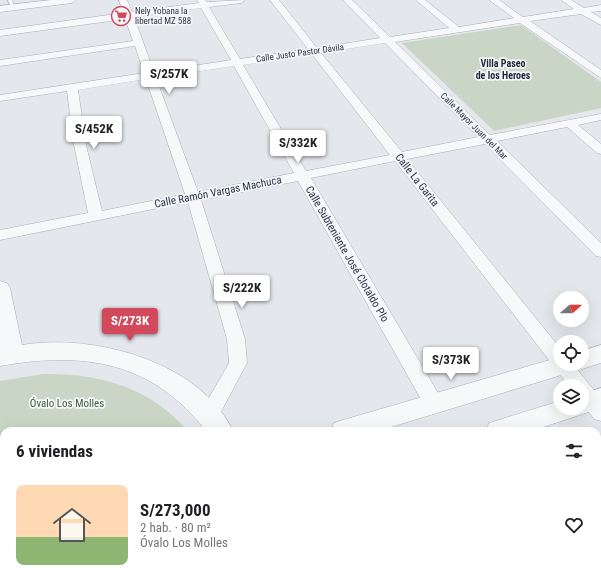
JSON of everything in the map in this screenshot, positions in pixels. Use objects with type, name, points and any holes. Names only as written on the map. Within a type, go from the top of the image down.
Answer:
[{"type":"street","points":[[0,9],[12,4],[72,0]]},
{"type":"street","points":[[0,288],[7,355],[42,350],[71,350],[98,353],[124,359],[148,368],[171,380],[191,396],[215,423],[238,363],[236,339],[193,197],[123,0]]},
{"type":"street","points":[[0,33],[203,2],[241,0]]},
{"type":"street","name":"Calle La Garita","points":[[274,0],[399,157],[553,346]]},
{"type":"street","name":"Calle Mayor Juan del Mar","points":[[347,0],[601,252]]},
{"type":"street","points":[[420,0],[456,30]]},
{"type":"street","points":[[494,0],[601,74]]},
{"type":"street","points":[[565,0],[601,22]]},
{"type":"street","name":"Calle Subteniente José Clotaldo Plo","points":[[203,2],[434,404]]},
{"type":"street","name":"Calle Justo Pastor Dávila","points":[[0,98],[601,8]]},
{"type":"street","points":[[0,63],[138,43]]},
{"type":"street","points":[[72,87],[80,145],[96,216]]},
{"type":"street","name":"Calle Ramón Vargas Machuca","points":[[0,235],[601,117]]},
{"type":"street","points":[[569,123],[601,150]]},
{"type":"street","points":[[589,357],[601,354]]},
{"type":"street","points":[[356,427],[553,367]]},
{"type":"street","points":[[509,427],[553,412]]},
{"type":"green space","points":[[521,25],[601,82],[601,108],[494,131],[402,43]]},
{"type":"green space","name":"Óvalo Los Molles","points":[[43,374],[84,376],[103,380],[140,393],[157,403],[184,427],[0,427],[0,381]]},
{"type":"place","name":"Nely Yobana la libertad MZ 588","points":[[121,16]]},
{"type":"district","name":"Villa Paseo de los Heroes","points":[[503,68]]}]
